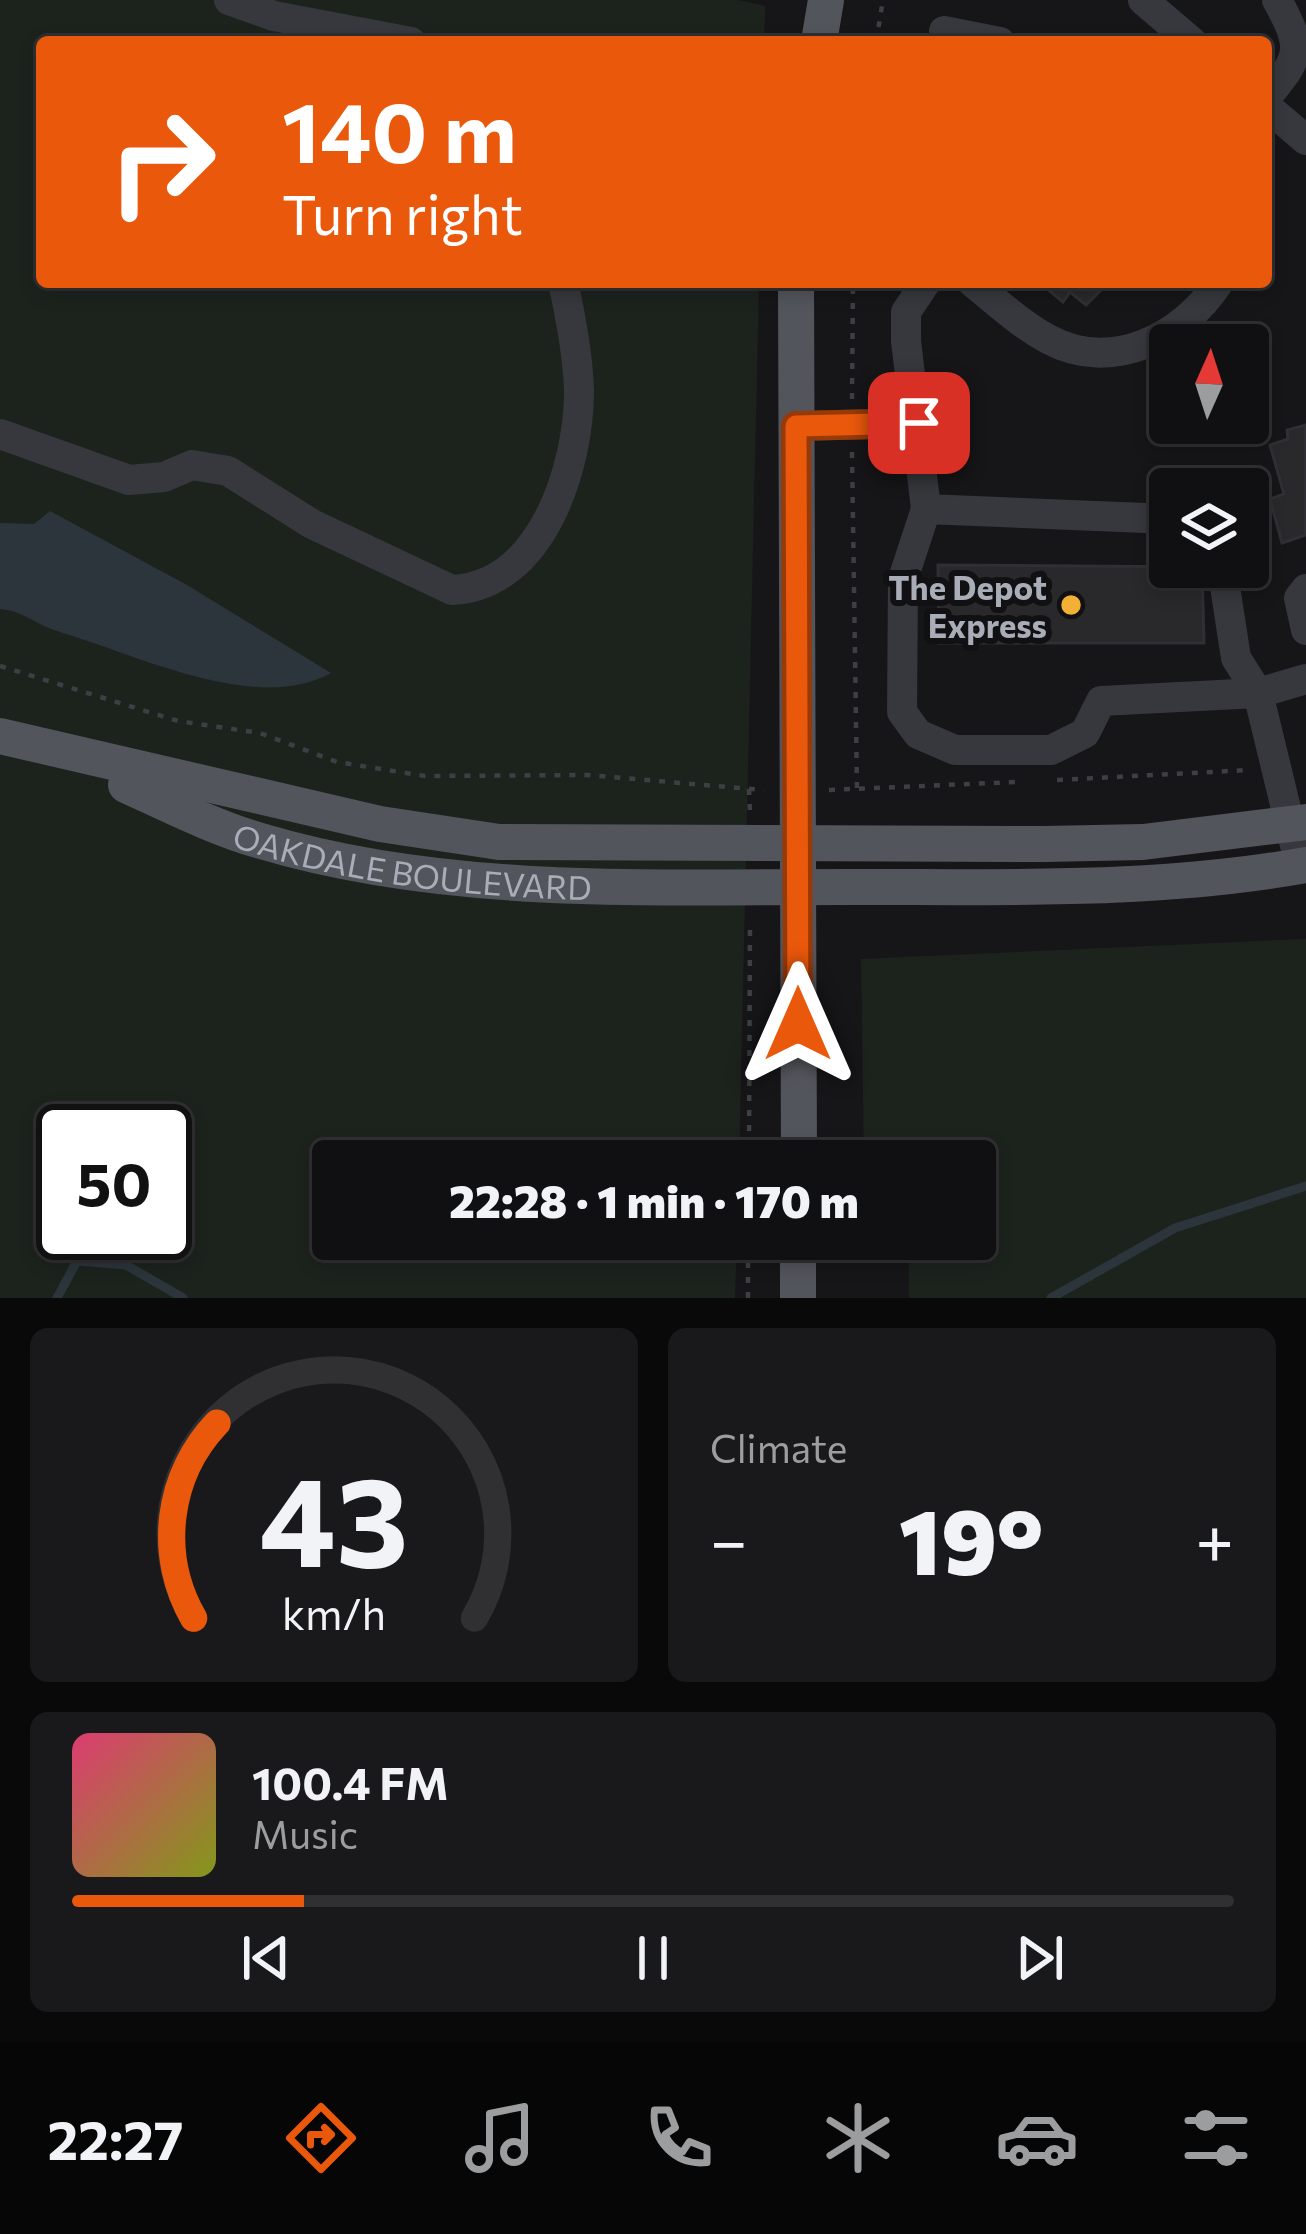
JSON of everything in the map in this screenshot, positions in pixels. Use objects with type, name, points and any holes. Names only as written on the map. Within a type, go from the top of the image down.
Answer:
[{"type":"main road","points":[[820,36],[826,0]]},
{"type":"main road","points":[[796,288],[799,1140]]},
{"type":"main road","name":"OAKDALE BOULEVARD","points":[[0,736],[441,835],[566,846],[1143,842],[1298,824]]},
{"type":"main road","name":"OAKDALE BOULEVARD","points":[[46,750],[259,841],[380,868],[554,881],[750,886],[1099,886],[1192,882],[1303,866]]},
{"type":"main road","points":[[798,1260],[798,1298]]},
{"type":"street","points":[[229,0],[274,16],[379,36]]},
{"type":"street","points":[[1272,94],[1296,63],[1296,35],[1277,0]]},
{"type":"street","points":[[1152,20],[1181,36]]},
{"type":"street","points":[[944,31],[969,36]]},
{"type":"street","points":[[1272,108],[1306,140]]},
{"type":"street","points":[[0,434],[129,480],[164,477],[192,465],[228,471],[312,524],[452,590],[470,590],[508,570],[530,550],[565,480],[579,393],[563,288]]},
{"type":"street","points":[[922,288],[906,312],[926,509],[903,579],[902,712],[918,734],[955,749],[1052,750],[1085,733],[1101,701],[1258,693],[1306,679]]},
{"type":"street","points":[[980,288],[1053,342],[1110,351],[1144,346],[1176,332],[1214,288]]},
{"type":"street","points":[[796,426],[919,423]]},
{"type":"street","points":[[926,509],[1149,518]]},
{"type":"street","points":[[1225,588],[1236,658],[1258,693],[1277,768],[1298,824],[1303,866]]},
{"type":"street","points":[[1306,589],[1299,598],[1306,630]]},
{"type":"path","points":[[877,36],[883,0]]},
{"type":"path","points":[[853,288],[857,789]]},
{"type":"path","points":[[0,666],[178,721],[260,733],[337,762],[425,776],[587,775],[796,791],[1277,768]]},
{"type":"path","points":[[749,789],[750,845]]},
{"type":"path","points":[[748,1140],[750,886]]},
{"type":"path","points":[[748,1260],[748,1298]]},
{"type":"shaded area","points":[[0,0],[738,0],[765,6],[764,36],[36,36],[36,288],[759,288],[739,1140],[312,1140],[312,1260],[736,1260],[735,1298],[0,1298]]},
{"type":"shaded area","points":[[50,511],[187,585],[331,673],[301,684],[268,687],[196,677],[0,609],[0,523],[34,524]]},
{"type":"shaded area","points":[[1306,939],[1306,1298],[909,1298],[909,1260],[996,1260],[996,1140],[864,1140],[861,959]]},
{"type":"building","points":[[1046,288],[1103,288],[1086,305],[1070,292],[1063,302]]},
{"type":"building","points":[[1306,425],[1306,535],[1282,543],[1270,499],[1284,494],[1270,445],[1288,439],[1287,430]]},
{"type":"building","name":"The Depot Express","points":[[938,565],[1149,567],[1149,588],[1203,588],[1204,643],[939,643]]},
{"type":"waterway","points":[[1051,1298],[1175,1228],[1306,1186]]},
{"type":"waterway","points":[[57,1298],[77,1261],[126,1265],[183,1298]]},
{"type":"place","name":"The Depot Express","points":[[1071,605]]},
{"type":"route","points":[[798,1024],[796,426],[919,423]]}]
